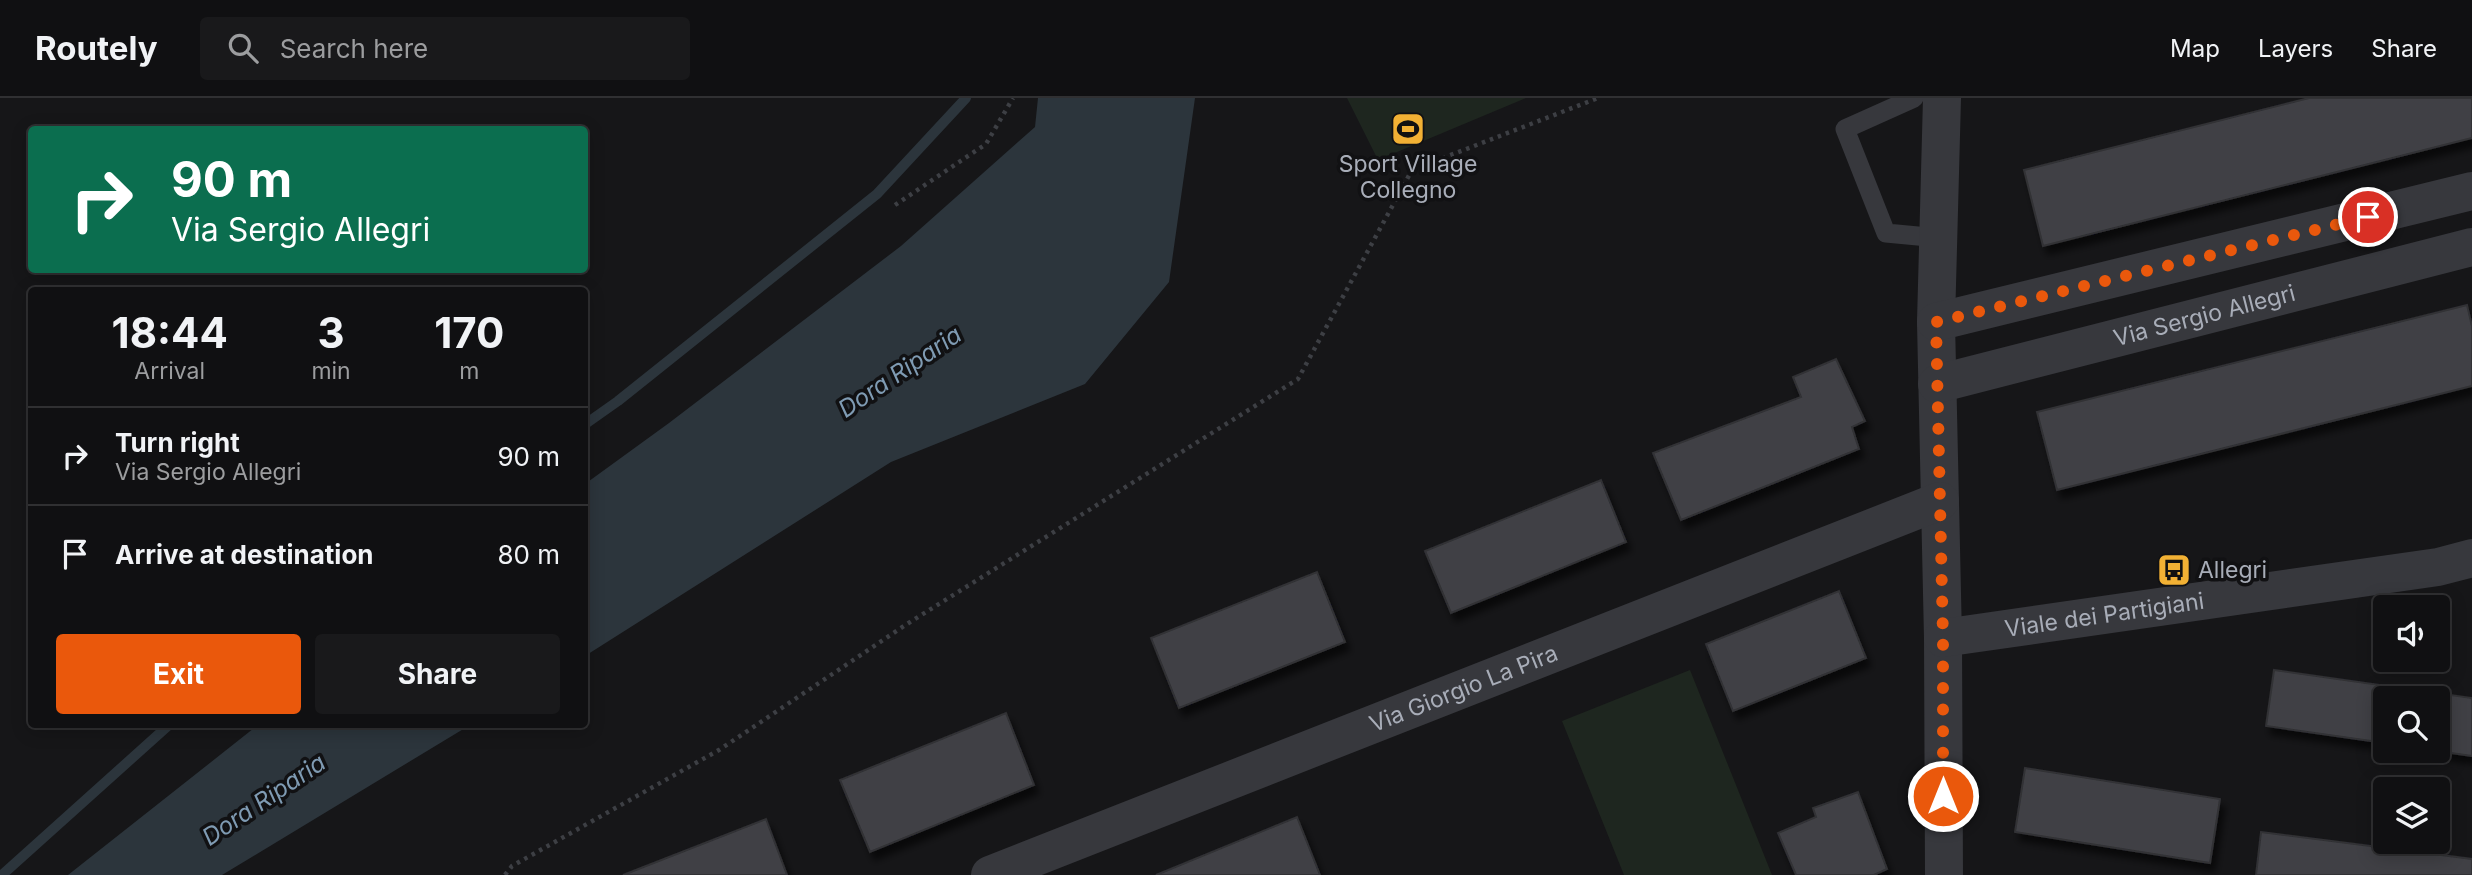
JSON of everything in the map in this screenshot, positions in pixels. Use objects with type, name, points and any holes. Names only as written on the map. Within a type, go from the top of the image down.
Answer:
[{"type":"street","points":[[1942,98],[1936,322],[1943,638],[1944,875]]},
{"type":"street","points":[[1936,322],[2472,191]]},
{"type":"street","name":"Via Sergio Allegri","points":[[1937,384],[2472,247]]},
{"type":"street","name":"Via Giorgio La Pira","points":[[990,875],[1940,502]]},
{"type":"street","name":"Viale dei Partigiani","points":[[1943,638],[2438,568],[2472,558]]},
{"type":"lane","points":[[1914,98],[1845,129],[1886,233],[1939,237]]},
{"type":"path","points":[[895,205],[986,144],[1013,98]]},
{"type":"path","points":[[505,875],[512,866],[719,750],[919,617],[1298,379],[1412,170],[1598,98]]},
{"type":"shaded area","name":"Sport Village Collegno","points":[[1347,98],[1526,98],[1378,160]]},
{"type":"shaded area","points":[[1690,670],[1772,875],[1624,875],[1562,721]]},
{"type":"water","name":"Dora Riparia","points":[[1038,98],[1195,98],[1169,282],[1085,384],[891,462],[588,654],[588,482],[901,246],[1035,127]]},
{"type":"water","name":"Dora Riparia","points":[[254,728],[465,728],[222,875],[68,875]]},
{"type":"building","points":[[2309,98],[2472,98],[2472,138],[2043,246],[2024,170]]},
{"type":"building","points":[[2467,305],[2472,326],[2472,386],[2057,490],[2037,412]]},
{"type":"building","points":[[1836,359],[1865,421],[1852,427],[1859,449],[1681,520],[1653,453],[1801,397],[1793,377]]},
{"type":"building","points":[[1601,480],[1626,542],[1451,613],[1425,551]]},
{"type":"building","points":[[1317,572],[1345,642],[1179,708],[1151,638]]},
{"type":"building","points":[[1839,591],[1866,658],[1733,711],[1706,644]]},
{"type":"building","points":[[2274,670],[2387,686],[2373,686],[2373,741],[2266,726]]},
{"type":"building","points":[[2450,695],[2472,698],[2472,756],[2450,753]]},
{"type":"building","points":[[1006,713],[1034,785],[870,852],[840,780]]},
{"type":"building","points":[[2025,768],[2220,799],[2210,863],[2015,832]]},
{"type":"building","points":[[1858,792],[1887,869],[1874,875],[1796,875],[1778,833],[1816,817],[1813,808]]},
{"type":"building","points":[[1297,817],[1320,875],[1156,875]]},
{"type":"building","points":[[766,819],[787,875],[623,875]]},
{"type":"building","points":[[2261,832],[2373,846],[2373,854],[2433,854],[2472,859],[2472,875],[2256,875]]},
{"type":"waterway","points":[[588,422],[877,194],[966,98]]},
{"type":"waterway","points":[[2,875],[166,728]]},
{"type":"place","name":"Sport Village Collegno","points":[[1408,129]]},
{"type":"place","name":"Allegri","points":[[2174,570]]},
{"type":"route","points":[[1943,796],[1943,638],[1936,322],[2368,217]]}]
